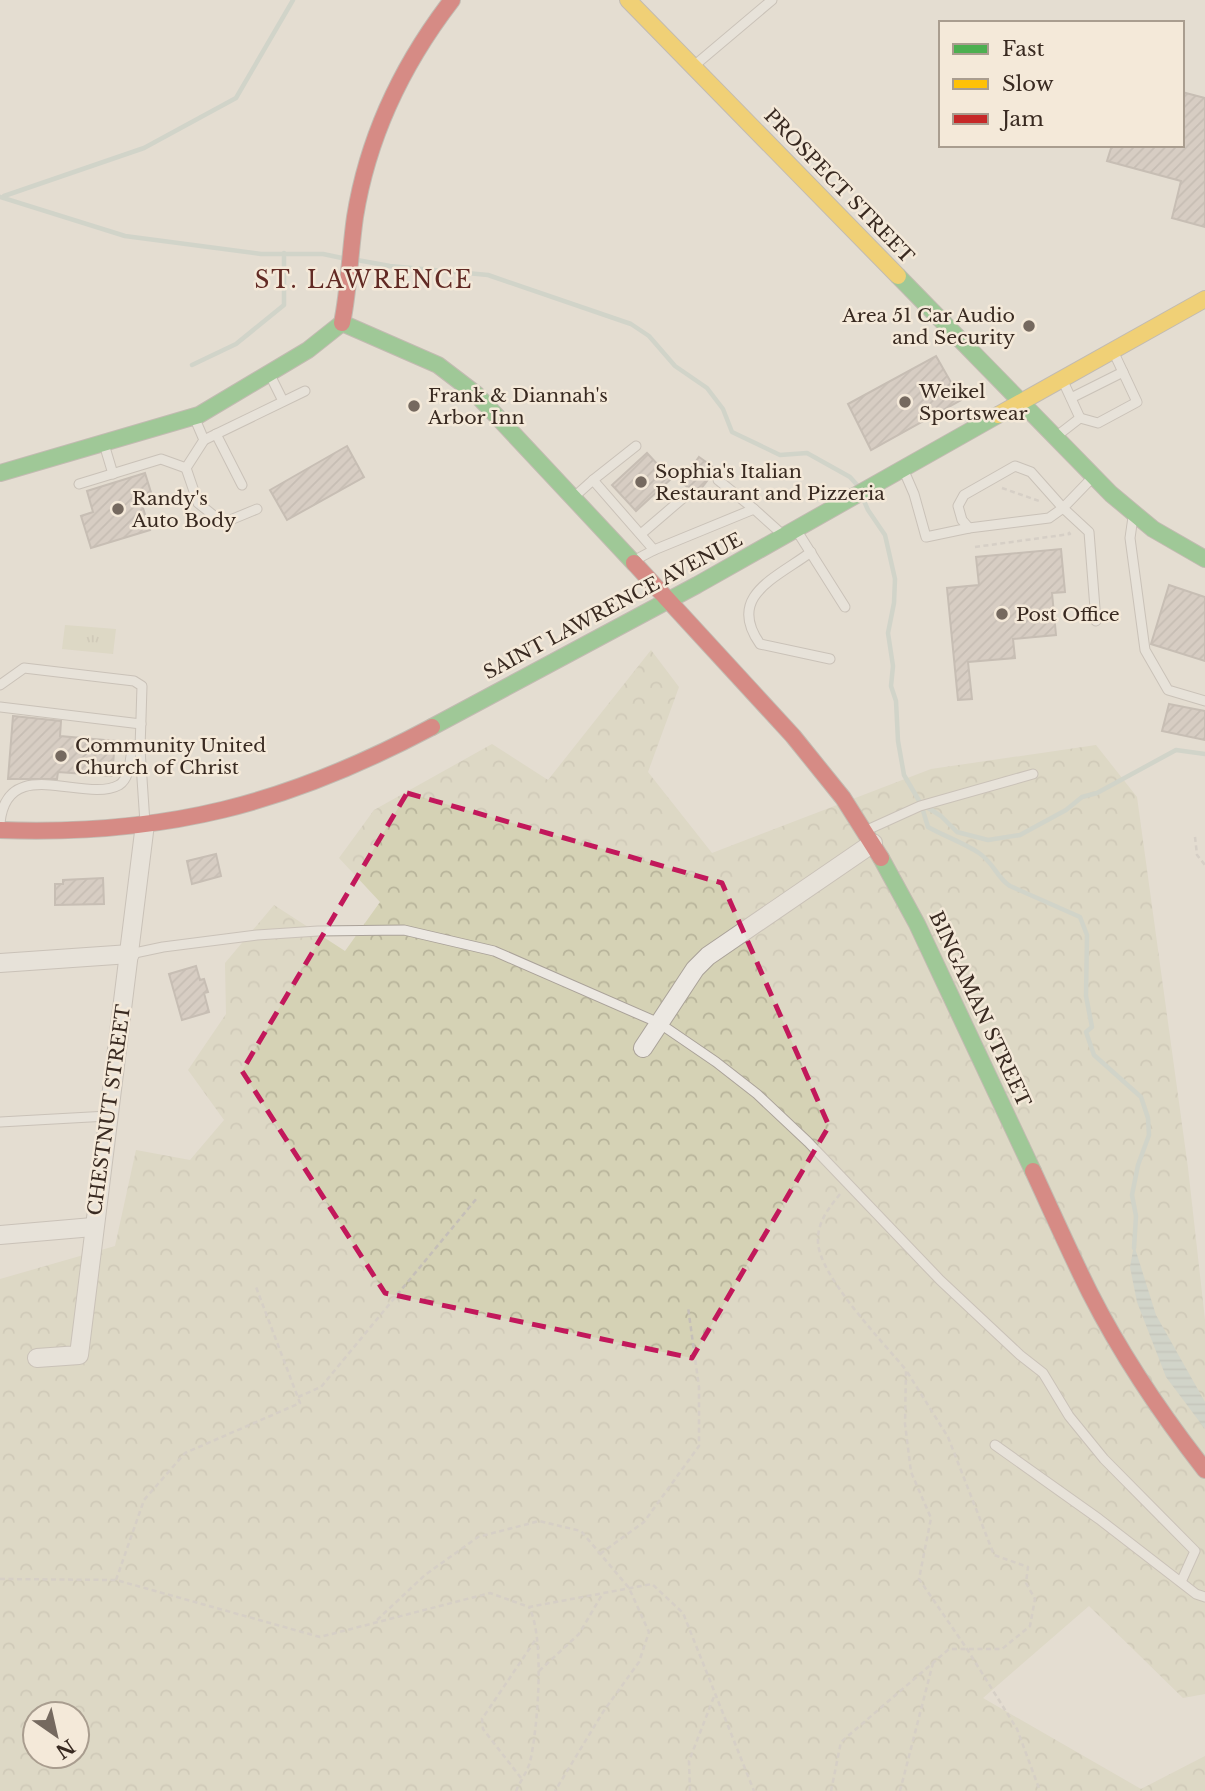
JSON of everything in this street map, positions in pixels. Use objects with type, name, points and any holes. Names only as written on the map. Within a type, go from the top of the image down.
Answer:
[{"type":"street","points":[[0,473],[194,416],[322,341],[342,323],[362,178],[381,117],[408,60],[452,0]]},
{"type":"street","name":"PROSPECT STREET","points":[[637,3],[693,66],[1094,476],[1133,514],[1168,539],[1205,558]]},
{"type":"street","name":"SAINT LAWRENCE AVENUE","points":[[0,830],[100,830],[189,819],[249,805],[340,772],[394,747],[668,601],[1205,299]]},
{"type":"street","name":"BINGAMAN STREET","points":[[342,323],[411,352],[454,376],[475,394],[793,736],[823,772],[869,837],[917,924],[1090,1293],[1143,1386],[1205,1470]]},
{"type":"street","name":"CHESTNUT STREET","points":[[37,1358],[79,1355],[145,824]]},
{"type":"street","points":[[643,1048],[695,969],[708,956],[869,837]]},
{"type":"street","points":[[0,963],[130,954]]},
{"type":"street","points":[[0,1235],[93,1227]]},
{"type":"lane","points":[[693,66],[772,0]]},
{"type":"lane","points":[[1080,418],[1098,423],[1137,402],[1112,350]]},
{"type":"lane","points":[[1071,398],[1123,372]]},
{"type":"lane","points":[[269,374],[283,401]]},
{"type":"lane","points":[[1061,378],[1080,418]]},
{"type":"lane","points":[[186,468],[204,440],[305,391]]},
{"type":"lane","points":[[194,416],[204,440]]},
{"type":"lane","points":[[1055,437],[1080,418]]},
{"type":"lane","points":[[216,434],[242,485]]},
{"type":"lane","points":[[104,442],[113,474]]},
{"type":"lane","points":[[573,498],[636,446]]},
{"type":"lane","points":[[79,484],[162,459],[186,468]]},
{"type":"lane","points":[[969,528],[962,520],[958,506],[964,495],[1015,466],[1031,472],[1088,532],[1096,621]]},
{"type":"lane","points":[[186,468],[198,503],[223,523],[257,509]]},
{"type":"lane","points":[[903,470],[914,494],[926,537],[969,528],[1049,518],[1063,508],[1094,476]]},
{"type":"lane","points":[[593,480],[654,550]]},
{"type":"lane","points":[[718,480],[790,533],[811,552],[845,607]]},
{"type":"lane","points":[[641,534],[683,498]]},
{"type":"lane","points":[[632,562],[654,550],[754,509]]},
{"type":"lane","points":[[1133,514],[1130,538],[1145,650],[1168,690],[1205,701]]},
{"type":"lane","points":[[811,552],[760,589],[750,601],[749,628],[760,644],[830,659]]},
{"type":"lane","points":[[0,685],[24,668],[134,681],[142,685],[141,749],[145,824]]},
{"type":"lane","points":[[0,706],[141,724]]},
{"type":"lane","points":[[0,823],[5,799],[24,788],[45,785],[103,788],[119,785],[127,778],[132,750],[141,749]]},
{"type":"lane","points":[[869,837],[929,803],[1033,774]]},
{"type":"lane","points":[[130,954],[257,935],[404,930],[494,951],[659,1023],[757,1094],[808,1142],[940,1280],[1043,1373],[1069,1416],[1104,1458],[1195,1551],[1181,1582]]},
{"type":"lane","points":[[0,1122],[108,1116]]},
{"type":"lane","points":[[995,1445],[1099,1519],[1196,1594],[1205,1597]]},
{"type":"path","points":[[1195,837],[1197,855],[1205,865]]},
{"type":"path","points":[[831,1791],[841,1742],[949,1649],[1002,1649],[1030,1626],[1035,1599],[1026,1583],[1028,1567],[994,1555],[948,1437],[906,1370],[832,1281],[817,1243],[822,1218],[848,1184]]},
{"type":"path","points":[[298,1397],[321,1387],[477,1198]]},
{"type":"path","points":[[116,1580],[144,1500],[185,1452],[300,1403],[256,1287]]},
{"type":"path","points":[[600,1554],[645,1522],[699,1446],[699,1387],[688,1307]]},
{"type":"path","points":[[906,1370],[905,1424],[911,1472],[931,1518],[919,1579],[1017,1729],[1040,1791]]},
{"type":"path","points":[[374,1623],[425,1575],[478,1537],[539,1521],[581,1531],[629,1588],[649,1632],[639,1662],[603,1712],[555,1791]]},
{"type":"path","points":[[0,1578],[116,1580],[320,1637],[490,1592],[529,1607],[652,1584],[683,1613],[754,1791]]},
{"type":"path","points":[[539,1672],[579,1634],[603,1593]]},
{"type":"path","points":[[516,1791],[530,1763],[539,1672],[535,1619],[529,1607]]},
{"type":"path","points":[[522,1779],[483,1729],[482,1719],[537,1639]]},
{"type":"path","points":[[900,1791],[933,1663]]},
{"type":"path","points":[[690,1791],[690,1760],[715,1694]]},
{"type":"highlighted area","points":[[407,793],[722,883],[829,1126],[692,1358],[385,1293],[242,1071]]},
{"type":"green space","points":[[65,625],[116,629],[113,654],[62,649]]},
{"type":"green space","points":[[651,650],[679,687],[648,772],[712,853],[931,769],[1096,745],[1137,797],[1188,1168],[1205,1320],[1205,1694],[1183,1698],[1089,1606],[983,1698],[1141,1789],[1205,1756],[1205,1791],[0,1791],[0,1279],[115,1246],[136,1150],[190,1160],[224,1120],[188,1070],[226,1014],[225,963],[274,905],[345,951],[380,902],[339,858],[374,810],[492,744],[548,780]]},
{"type":"shaded area","points":[[1134,1245],[1156,1315],[1205,1402],[1205,1429],[1166,1377],[1137,1302],[1130,1267]]},
{"type":"building","points":[[1184,93],[1205,98],[1205,227],[1172,218],[1181,181],[1107,161],[1111,147],[1184,147]]},
{"type":"building","name":"Weikel Sportswear","points":[[936,356],[961,400],[871,450],[848,404]]},
{"type":"building","points":[[347,446],[364,477],[287,520],[270,490]]},
{"type":"building","name":"Sophia's Italian Restaurant and Pizzeria","points":[[647,453],[671,479],[636,511],[612,485]]},
{"type":"building","points":[[699,457],[716,469],[697,494],[681,482]]},
{"type":"building","name":"Randy's Auto Body","points":[[145,473],[154,502],[142,505],[150,530],[91,548],[81,516],[93,512],[87,491]]},
{"type":"building","name":"Post Office","points":[[1061,549],[1065,592],[1052,593],[1056,635],[1013,639],[1015,658],[968,662],[972,699],[958,700],[947,588],[979,585],[976,557]]},
{"type":"building","points":[[1169,585],[1205,597],[1205,661],[1151,644]]},
{"type":"building","points":[[1169,704],[1205,711],[1205,740],[1162,731]]},
{"type":"building","name":"Community United Church of Christ","points":[[13,716],[61,721],[60,736],[115,741],[112,776],[58,772],[57,779],[8,779]]},
{"type":"building","points":[[216,854],[221,876],[192,884],[187,861]]},
{"type":"building","points":[[103,878],[104,904],[55,905],[55,884],[63,884],[63,880]]},
{"type":"building","points":[[196,966],[200,980],[204,979],[208,992],[204,993],[209,1012],[182,1020],[169,974]]},
{"type":"waterway","points":[[4,196],[144,148],[236,98],[293,0]]},
{"type":"waterway","points":[[0,197],[125,236],[261,254],[323,254],[342,258]]},
{"type":"waterway","points":[[192,365],[236,344],[284,305],[284,253]]},
{"type":"waterway","points":[[357,260],[390,266],[488,275],[631,324],[649,336],[675,366],[707,388],[723,409],[732,432],[780,455],[807,453],[850,477],[858,486]]},
{"type":"waterway","points":[[864,501],[885,535],[895,579],[888,633],[898,741],[904,775],[921,804],[928,827],[979,853],[1010,886],[1080,917],[1087,935],[1086,996],[1092,1027],[1086,1032],[1094,1055],[1141,1097],[1148,1118],[1149,1135],[1138,1165],[1132,1195],[1136,1216],[1134,1248]]},
{"type":"waterway","points":[[925,806],[941,816],[957,832],[988,840],[1020,835],[1066,810],[1082,797],[1097,793],[1176,750],[1205,754]]},
{"type":"traffic: fast","points":[[898,276],[1111,494],[1153,529],[1205,559]]},
{"type":"traffic: fast","points":[[342,323],[438,365],[476,394],[634,563]]},
{"type":"traffic: fast","points":[[0,473],[199,415],[308,350],[342,323]]},
{"type":"traffic: fast","points":[[432,727],[697,585],[998,415]]},
{"type":"traffic: fast","points":[[881,858],[917,924],[1033,1171]]},
{"type":"traffic: slow","points":[[628,0],[898,276]]},
{"type":"traffic: slow","points":[[998,415],[1205,299]]},
{"type":"traffic: jam","points":[[342,323],[355,217],[378,130],[403,76],[452,0]]},
{"type":"traffic: jam","points":[[634,563],[793,736],[843,798],[881,858]]},
{"type":"traffic: jam","points":[[0,830],[117,827],[224,810],[327,776],[432,727]]},
{"type":"traffic: jam","points":[[1033,1171],[1115,1340],[1173,1428],[1205,1470]]},
{"type":"place","name":"Area 51 Car Audio and Security","points":[[1029,326]]},
{"type":"place","name":"Weikel Sportswear","points":[[905,402]]},
{"type":"place","name":"Frank & Diannah's Arbor Inn","points":[[414,406]]},
{"type":"place","name":"Sophia's Italian Restaurant and Pizzeria","points":[[641,482]]},
{"type":"place","name":"Randy's Auto Body","points":[[118,509]]},
{"type":"place","name":"Post Office","points":[[1002,614]]},
{"type":"place","name":"Community United Church of Christ","points":[[61,756]]},
{"type":"district","name":"ST. LAWRENCE","points":[[364,280]]}]
